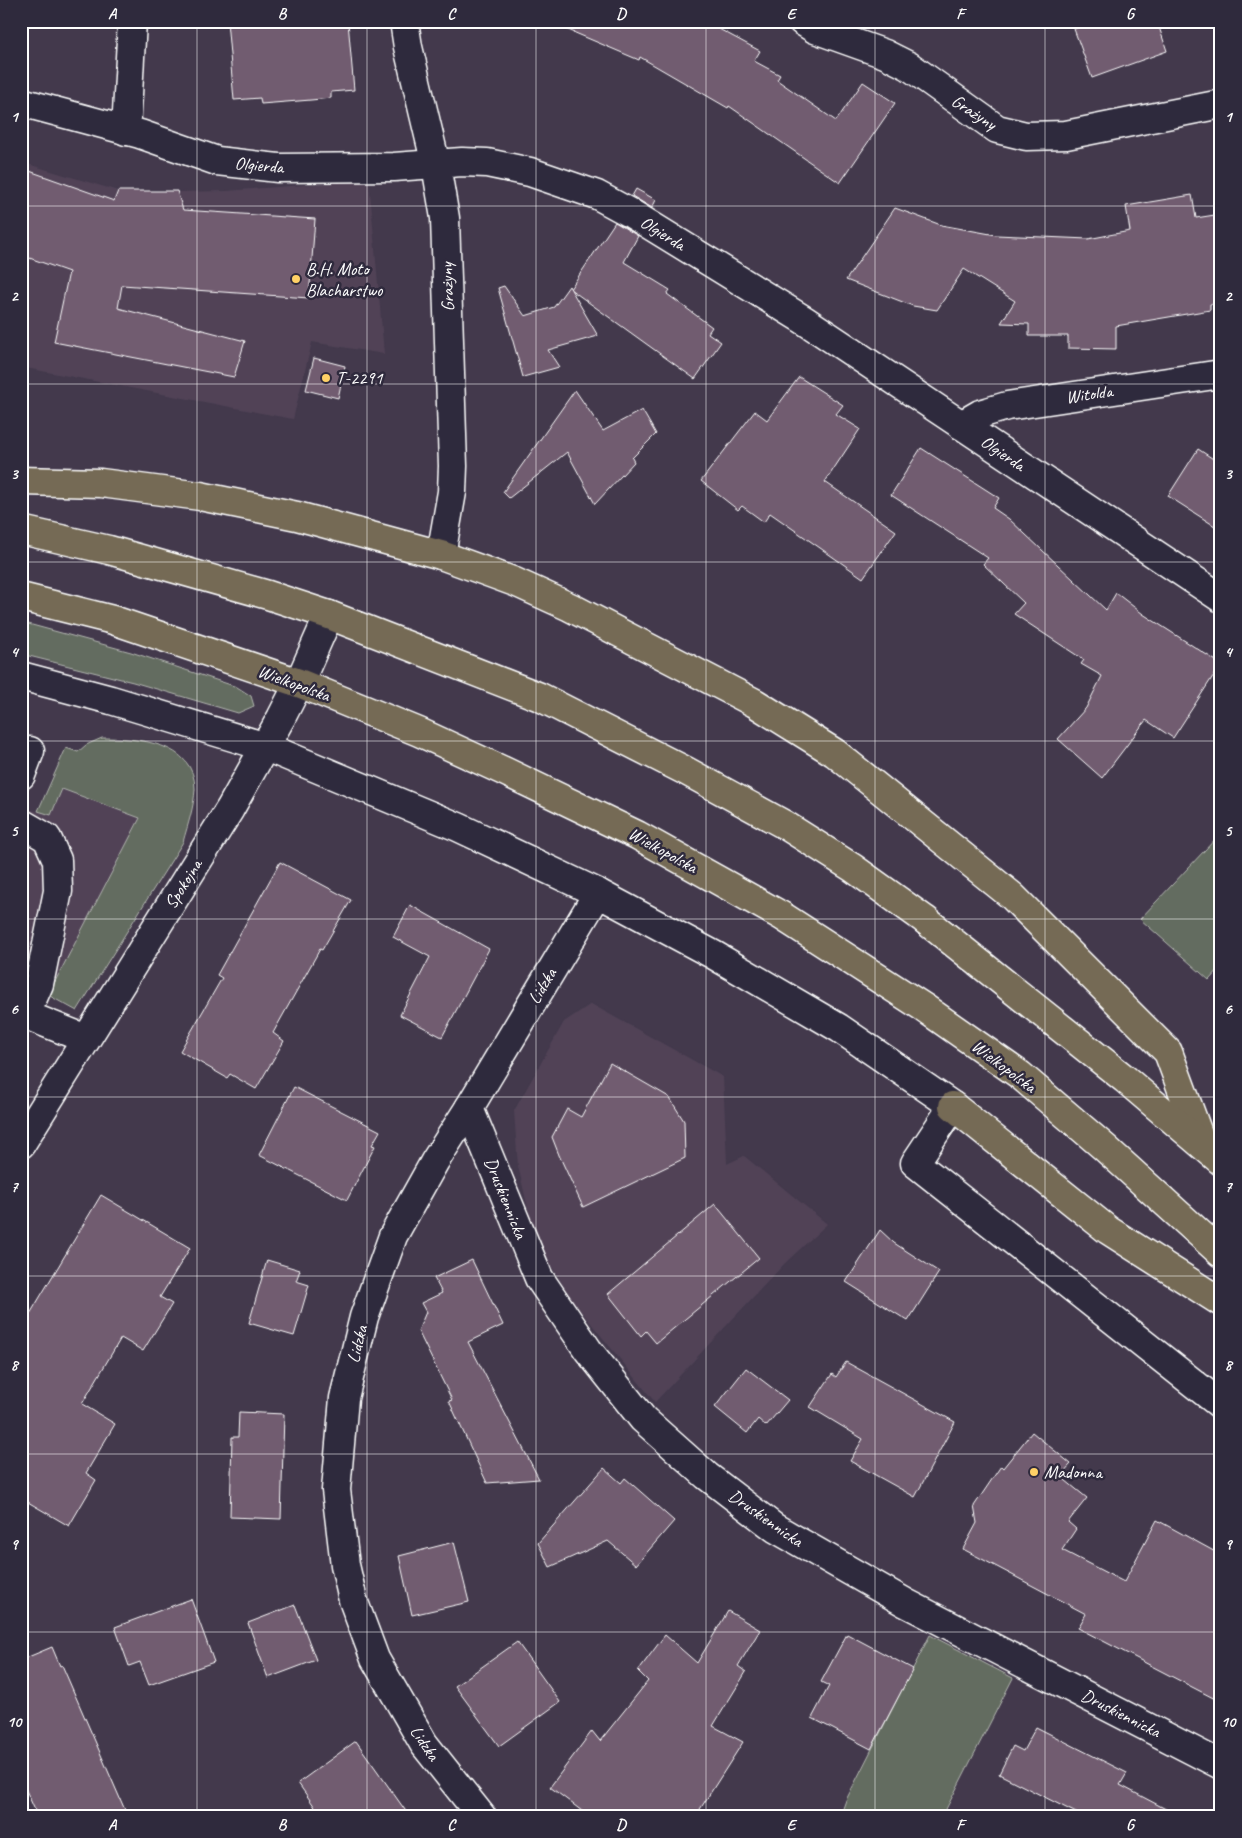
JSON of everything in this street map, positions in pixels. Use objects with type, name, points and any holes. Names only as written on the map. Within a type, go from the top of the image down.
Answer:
[{"type":"main road","points":[[21,481],[101,482],[200,496],[314,520],[442,555],[515,582],[570,607],[755,703],[835,753],[1012,896],[1168,1052],[1211,1153]]},
{"type":"main road","points":[[21,530],[108,550],[268,595],[329,615],[540,697],[686,771],[785,825],[852,868],[924,919],[1125,1079],[1211,1153]]},
{"type":"main road","name":"Wielkopolska","points":[[21,597],[113,620],[299,683],[419,732],[637,835],[782,916],[923,1007],[1020,1075],[1104,1147],[1221,1253]]},
{"type":"main road","points":[[953,1106],[1108,1230],[1221,1302]]},
{"type":"street","points":[[126,131],[132,21]]},
{"type":"street","name":"Grażyny","points":[[404,21],[408,47],[436,165],[444,218],[453,466],[452,492],[442,555]]},
{"type":"street","name":"Grażyny","points":[[802,21],[815,29],[893,58],[909,66],[997,129],[1026,136],[1066,134],[1221,104]]},
{"type":"street","name":"Olgierda","points":[[21,102],[126,131],[216,161],[278,168],[436,165],[462,162],[487,163],[530,172],[597,195],[632,214],[804,320],[1221,598]]},
{"type":"street","name":"Witolda","points":[[961,426],[980,414],[1007,406],[1221,374]]},
{"type":"street","name":"Spokojna","points":[[21,1144],[230,809],[266,747],[299,683],[329,615]]},
{"type":"street","points":[[21,676],[111,700],[266,747],[458,827],[598,893],[714,955],[839,1028],[953,1106],[915,1164],[1221,1405]]},
{"type":"street","points":[[21,823],[47,838],[57,860],[58,890],[39,984],[23,1013],[86,1039]]},
{"type":"street","name":"Lidzka","points":[[482,1817],[424,1744],[374,1659],[353,1600],[345,1564],[336,1490],[344,1398],[368,1308],[393,1236],[435,1161],[469,1108],[598,893]]},
{"type":"street","name":"Druskiennicka","points":[[469,1108],[539,1278],[588,1350],[643,1419],[707,1476],[775,1528],[906,1603],[1221,1765]]},
{"type":"shaded area","points":[[21,162],[118,191],[226,191],[369,180],[384,354],[312,342],[293,419],[21,367]]},
{"type":"shaded area","points":[[21,622],[131,652],[237,687],[251,696],[254,706],[238,713],[133,682],[21,654]]},
{"type":"shaded area","points":[[102,738],[131,739],[147,742],[175,752],[185,761],[192,773],[195,789],[183,842],[77,1011],[48,995],[140,818],[62,789],[51,815],[38,811],[66,748],[78,752],[86,745]]},
{"type":"shaded area","points":[[61,789],[140,818],[21,1047],[21,807],[51,815]]},
{"type":"shaded area","points":[[1221,833],[1221,967],[1209,980],[1140,919]]},
{"type":"shaded area","points":[[591,1004],[723,1077],[727,1164],[744,1156],[827,1224],[785,1263],[655,1402],[572,1300],[544,1254],[532,1225],[518,1166],[514,1111],[564,1022]]},
{"type":"shaded area","points":[[930,1635],[1013,1678],[942,1817],[840,1817],[846,1800]]},
{"type":"building","points":[[227,21],[348,22],[354,90],[331,92],[331,98],[311,100],[261,104],[260,98],[234,100]]},
{"type":"building","points":[[547,21],[704,21],[760,51],[754,61],[780,75],[777,80],[836,121],[863,82],[895,103],[840,183],[729,106],[728,108],[640,57],[639,60]]},
{"type":"building","points":[[1094,21],[1157,21],[1167,51],[1092,78],[1074,29]]},
{"type":"building","points":[[21,168],[114,201],[118,191],[177,191],[183,210],[315,219],[309,298],[122,285],[118,308],[245,341],[234,377],[54,342],[69,272],[21,255]]},
{"type":"building","points":[[636,189],[656,200],[652,208],[632,196]]},
{"type":"building","points":[[1192,195],[1196,218],[1221,214],[1221,303],[1210,304],[1210,310],[1116,326],[1116,349],[1068,348],[1068,336],[1029,336],[1029,324],[1001,323],[1015,301],[964,269],[937,310],[913,306],[846,280],[895,208],[941,225],[996,235],[1088,239],[1130,231],[1126,206]]},
{"type":"building","points":[[615,222],[638,236],[624,262],[670,290],[667,294],[712,327],[708,333],[721,342],[695,379],[570,289]]},
{"type":"building","points":[[504,286],[525,316],[554,307],[569,286],[598,336],[548,350],[559,367],[523,377],[498,288]]},
{"type":"building","name":"T-2291","points":[[314,358],[345,366],[338,398],[306,390]]},
{"type":"building","points":[[799,377],[843,405],[836,414],[860,429],[825,482],[896,531],[863,578],[770,513],[764,522],[742,506],[738,510],[701,481],[755,411],[767,420]]},
{"type":"building","points":[[575,390],[603,431],[642,410],[656,434],[632,458],[634,462],[595,504],[567,452],[509,498],[503,492]]},
{"type":"building","points":[[921,448],[999,498],[993,508],[1009,519],[1106,610],[1116,593],[1143,614],[1221,664],[1173,738],[1146,720],[1102,778],[1058,739],[1086,708],[1102,676],[1081,664],[1084,660],[1014,614],[1024,603],[983,564],[988,558],[891,495]]},
{"type":"building","points":[[1198,449],[1221,464],[1221,530],[1168,496]]},
{"type":"building","points":[[280,862],[351,900],[322,950],[320,949],[273,1033],[284,1041],[256,1089],[230,1074],[227,1078],[180,1051],[222,978],[217,975]]},
{"type":"building","points":[[410,905],[489,949],[442,1037],[400,1015],[430,957],[393,937]]},
{"type":"building","points":[[610,1063],[669,1097],[684,1121],[685,1158],[583,1207],[552,1137],[567,1109],[581,1117]]},
{"type":"building","points":[[294,1087],[380,1131],[372,1145],[375,1146],[347,1200],[259,1155]]},
{"type":"building","points":[[101,1195],[190,1248],[160,1297],[172,1304],[143,1351],[121,1338],[82,1404],[115,1424],[86,1473],[96,1480],[69,1526],[21,1498],[21,1329]]},
{"type":"building","points":[[715,1204],[759,1258],[656,1343],[646,1331],[641,1336],[608,1294]]},
{"type":"building","points":[[880,1230],[894,1243],[939,1272],[908,1321],[846,1282]]},
{"type":"building","points":[[267,1260],[300,1270],[296,1281],[309,1285],[294,1336],[249,1323]]},
{"type":"building","points":[[472,1260],[503,1325],[468,1342],[539,1479],[487,1483],[449,1401],[452,1400],[418,1331],[426,1312],[421,1303],[442,1293],[434,1278]]},
{"type":"building","points":[[846,1362],[955,1422],[915,1497],[850,1461],[863,1439],[810,1407],[832,1374],[836,1377]]},
{"type":"building","points":[[746,1368],[788,1400],[766,1426],[758,1419],[747,1433],[715,1407]]},
{"type":"building","points":[[239,1412],[284,1414],[281,1519],[230,1517],[232,1437],[238,1437]]},
{"type":"building","points":[[1032,1432],[1071,1464],[1060,1476],[1087,1498],[1068,1522],[1076,1529],[1062,1550],[1124,1582],[1157,1520],[1221,1555],[1221,1702],[1078,1628],[1086,1614],[963,1549],[977,1523],[974,1506],[1001,1466],[1003,1468]]},
{"type":"building","points":[[604,1468],[621,1483],[625,1478],[674,1521],[636,1565],[608,1541],[550,1567],[538,1543]]},
{"type":"building","points":[[454,1542],[469,1602],[412,1615],[399,1556]]},
{"type":"building","points":[[191,1599],[214,1662],[149,1685],[140,1662],[129,1666],[115,1627]]},
{"type":"building","points":[[295,1605],[316,1660],[268,1678],[248,1623]]},
{"type":"building","points":[[728,1611],[760,1630],[738,1666],[746,1672],[713,1726],[743,1742],[695,1817],[590,1817],[550,1787],[592,1731],[600,1741],[648,1681],[638,1671],[665,1635],[697,1663]]},
{"type":"building","points":[[847,1634],[913,1669],[871,1749],[812,1718],[829,1686],[821,1682]]},
{"type":"building","points":[[517,1642],[560,1702],[499,1746],[455,1686]]},
{"type":"building","points":[[52,1647],[60,1666],[62,1665],[128,1817],[38,1817],[21,1779],[21,1660]]},
{"type":"building","points":[[1036,1727],[1127,1773],[1120,1785],[1181,1817],[1084,1817],[999,1774],[1013,1746],[1023,1751]]},
{"type":"building","points":[[356,1741],[410,1817],[322,1817],[298,1783]]},
{"type":"place","name":"B.H. Moto Blacharstwo","points":[[296,279]]},
{"type":"place","name":"T-2291","points":[[326,378]]},
{"type":"place","name":"Madonna","points":[[1034,1472]]}]
